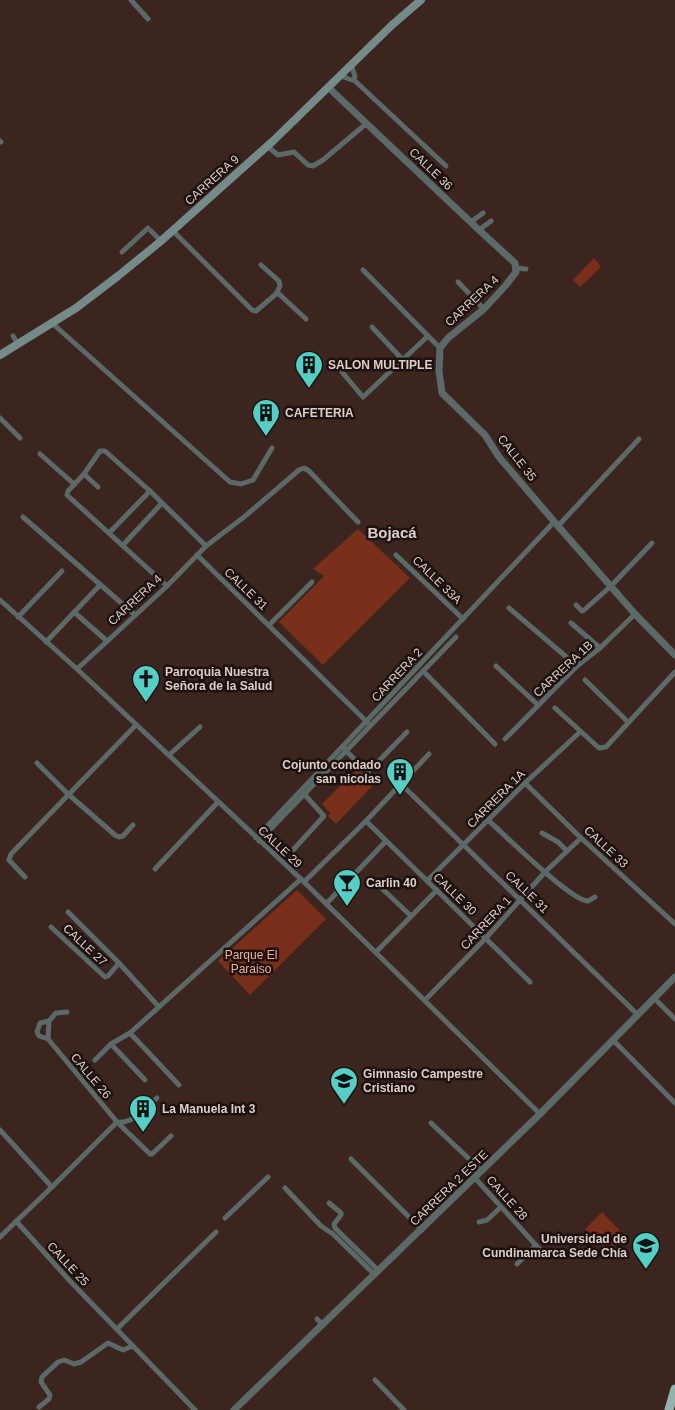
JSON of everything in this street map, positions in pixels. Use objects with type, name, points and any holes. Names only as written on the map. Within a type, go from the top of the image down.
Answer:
[{"type":"highway","points":[[669,1410],[675,1389]]},
{"type":"main road","name":"CARRERA 9","points":[[0,355],[76,308],[161,241],[267,146],[409,10],[422,0]]},
{"type":"street","points":[[131,0],[148,19]]},
{"type":"street","points":[[351,65],[355,76],[354,80]]},
{"type":"street","points":[[341,76],[354,80],[446,166]]},
{"type":"street","name":"CALLE 36","points":[[329,88],[515,263],[517,268]]},
{"type":"street","points":[[267,146],[278,155],[294,152],[313,166],[323,160],[366,123]]},
{"type":"street","points":[[471,222],[483,213]]},
{"type":"street","points":[[479,230],[491,221]]},
{"type":"street","points":[[122,252],[150,229],[161,241]]},
{"type":"street","points":[[172,230],[252,310],[259,309],[276,294],[280,286],[279,281],[261,265]]},
{"type":"street","points":[[517,268],[526,269]]},
{"type":"street","name":"CARRERA 4","points":[[440,348],[448,338],[484,308],[506,286],[517,268]]},
{"type":"street","points":[[363,270],[440,348]]},
{"type":"street","points":[[458,282],[484,308]]},
{"type":"street","points":[[276,294],[279,294],[306,318]]},
{"type":"street","points":[[52,323],[230,482],[241,484],[253,480],[272,448]]},
{"type":"street","points":[[372,328],[403,360]]},
{"type":"street","points":[[13,336],[18,344]]},
{"type":"street","points":[[342,372],[364,397],[428,336]]},
{"type":"street","name":"CALLE 35","points":[[440,348],[439,371],[442,393],[485,435],[499,457],[556,524],[635,614],[675,655]]},
{"type":"street","points":[[0,418],[20,438]]},
{"type":"street","name":"CARRERA 2","points":[[369,723],[400,685],[639,439]]},
{"type":"street","points":[[167,586],[67,494],[100,451],[105,451],[150,491],[206,546]]},
{"type":"street","points":[[40,454],[74,484]]},
{"type":"street","name":"CARRERA 4","points":[[77,669],[167,586],[206,546],[244,517],[299,470],[304,468],[309,471],[358,522]]},
{"type":"street","points":[[84,474],[98,488]]},
{"type":"street","points":[[109,533],[150,491]]},
{"type":"street","points":[[123,546],[162,503]]},
{"type":"street","points":[[23,517],[135,615]]},
{"type":"street","points":[[576,605],[583,611],[652,543]]},
{"type":"street","name":"CALLE 31","points":[[197,555],[369,723]]},
{"type":"street","name":"CALLE 33A","points":[[396,555],[464,619]]},
{"type":"street","points":[[18,617],[62,571]]},
{"type":"street","points":[[270,625],[312,582]]},
{"type":"street","points":[[46,642],[100,585]]},
{"type":"street","name":"CALLE 29","points":[[0,600],[77,669],[302,881],[540,1114]]},
{"type":"street","points":[[509,608],[577,666]]},
{"type":"street","points":[[74,612],[107,641]]},
{"type":"street","name":"CARRERA 1B","points":[[506,739],[577,666],[600,648],[635,614]]},
{"type":"street","points":[[570,623],[600,648]]},
{"type":"street","points":[[257,839],[304,794],[344,748],[456,637]]},
{"type":"street","points":[[496,666],[538,705]]},
{"type":"street","points":[[423,670],[495,744]]},
{"type":"street","points":[[555,708],[598,748],[602,749],[606,747],[675,672]]},
{"type":"street","points":[[585,680],[628,722]]},
{"type":"street","points":[[400,685],[405,689]]},
{"type":"street","points":[[25,877],[9,860],[11,854],[136,725]]},
{"type":"street","points":[[168,755],[200,727]]},
{"type":"street","points":[[344,748],[368,772],[407,732]]},
{"type":"street","name":"CARRERA 1A","points":[[427,881],[525,783],[580,732]]},
{"type":"street","points":[[257,839],[323,766],[344,748]]},
{"type":"street","points":[[95,1060],[111,1044],[130,1033],[302,881],[366,821],[429,754]]},
{"type":"street","points":[[37,763],[68,794],[115,835],[123,836],[133,825]]},
{"type":"street","name":"CALLE 33","points":[[525,783],[581,838],[675,924]]},
{"type":"street","name":"CALLE 31","points":[[401,784],[638,1015]]},
{"type":"street","points":[[293,850],[324,816],[304,794]]},
{"type":"street","points":[[155,869],[218,802]]},
{"type":"street","name":"CALLE 30","points":[[366,821],[530,982]]},
{"type":"street","points":[[489,821],[545,872],[579,899],[588,901],[595,897]]},
{"type":"street","points":[[542,833],[558,842],[567,851]]},
{"type":"street","name":"CARRERA 1","points":[[425,1000],[486,938],[545,872],[581,838]]},
{"type":"street","points":[[326,904],[386,841]]},
{"type":"street","points":[[373,880],[411,916]]},
{"type":"street","points":[[376,952],[437,890]]},
{"type":"street","points":[[68,912],[119,963],[159,1007]]},
{"type":"street","name":"CALLE 27","points":[[51,927],[106,977],[119,963]]},
{"type":"street","name":"CARRERA 2 ESTE","points":[[234,1410],[320,1322],[377,1273],[475,1178],[675,976]]},
{"type":"street","points":[[654,998],[675,1019]]},
{"type":"street","points":[[48,1040],[49,1021],[56,1013],[67,1012]]},
{"type":"street","name":"CALLE 26","points":[[49,1021],[41,1022],[37,1028],[39,1036],[48,1040],[117,1122],[150,1154],[172,1136]]},
{"type":"street","points":[[130,1033],[179,1086]]},
{"type":"street","points":[[613,1040],[675,1103]]},
{"type":"street","points":[[111,1044],[145,1080]]},
{"type":"street","points":[[0,1237],[117,1122],[122,1123],[138,1116],[157,1098]]},
{"type":"street","points":[[431,1123],[482,1171]]},
{"type":"street","points":[[0,1130],[52,1187]]},
{"type":"street","points":[[351,1159],[422,1230]]},
{"type":"street","points":[[225,1218],[268,1177]]},
{"type":"street","name":"CALLE 28","points":[[475,1178],[543,1253]]},
{"type":"street","points":[[285,1188],[321,1226],[333,1234],[377,1273]]},
{"type":"street","points":[[329,1203],[341,1215],[334,1226],[377,1273]]},
{"type":"street","points":[[479,1222],[487,1220],[501,1207]]},
{"type":"street","name":"CALLE 25","points":[[16,1221],[69,1280],[195,1410]]},
{"type":"street","points":[[118,1329],[216,1232]]},
{"type":"street","points":[[516,1264],[536,1245]]},
{"type":"street","points":[[39,1407],[49,1399],[50,1395],[41,1382],[42,1377],[58,1362],[64,1360],[74,1364],[81,1362],[108,1343],[123,1350],[133,1346]]},
{"type":"street","points":[[375,1380],[404,1410]]},
{"type":"green space","points":[[594,258],[601,267],[580,287],[573,280]]},
{"type":"green space","points":[[358,529],[410,578],[323,665],[279,622],[324,576],[313,569]]},
{"type":"green space","points":[[358,768],[374,784],[336,824],[328,816],[330,813],[322,804]]},
{"type":"green space","name":"Parque El Paraiso","points":[[297,890],[326,919],[250,995],[218,961]]},
{"type":"green space","points":[[602,1212],[625,1236],[608,1252],[585,1229]]},
{"type":"place","name":"SALON MULTIPLE","points":[[309,389]]},
{"type":"place","name":"CAFETERIA","points":[[266,437]]},
{"type":"place","name":"Parroquia Nuestra Señora de la Salud","points":[[146,703]]},
{"type":"place","name":"Cojunto condado san nicolas","points":[[400,796]]},
{"type":"place","name":"Carlin 40","points":[[347,907]]},
{"type":"place","name":"Gimnasio Campestre Cristiano","points":[[344,1105]]},
{"type":"place","name":"La Manuela Int 3","points":[[143,1133]]},
{"type":"place","name":"Universidad de Cundinamarca Sede Chía","points":[[646,1270]]},
{"type":"district","name":"Bojacá","points":[[392,532]]}]
